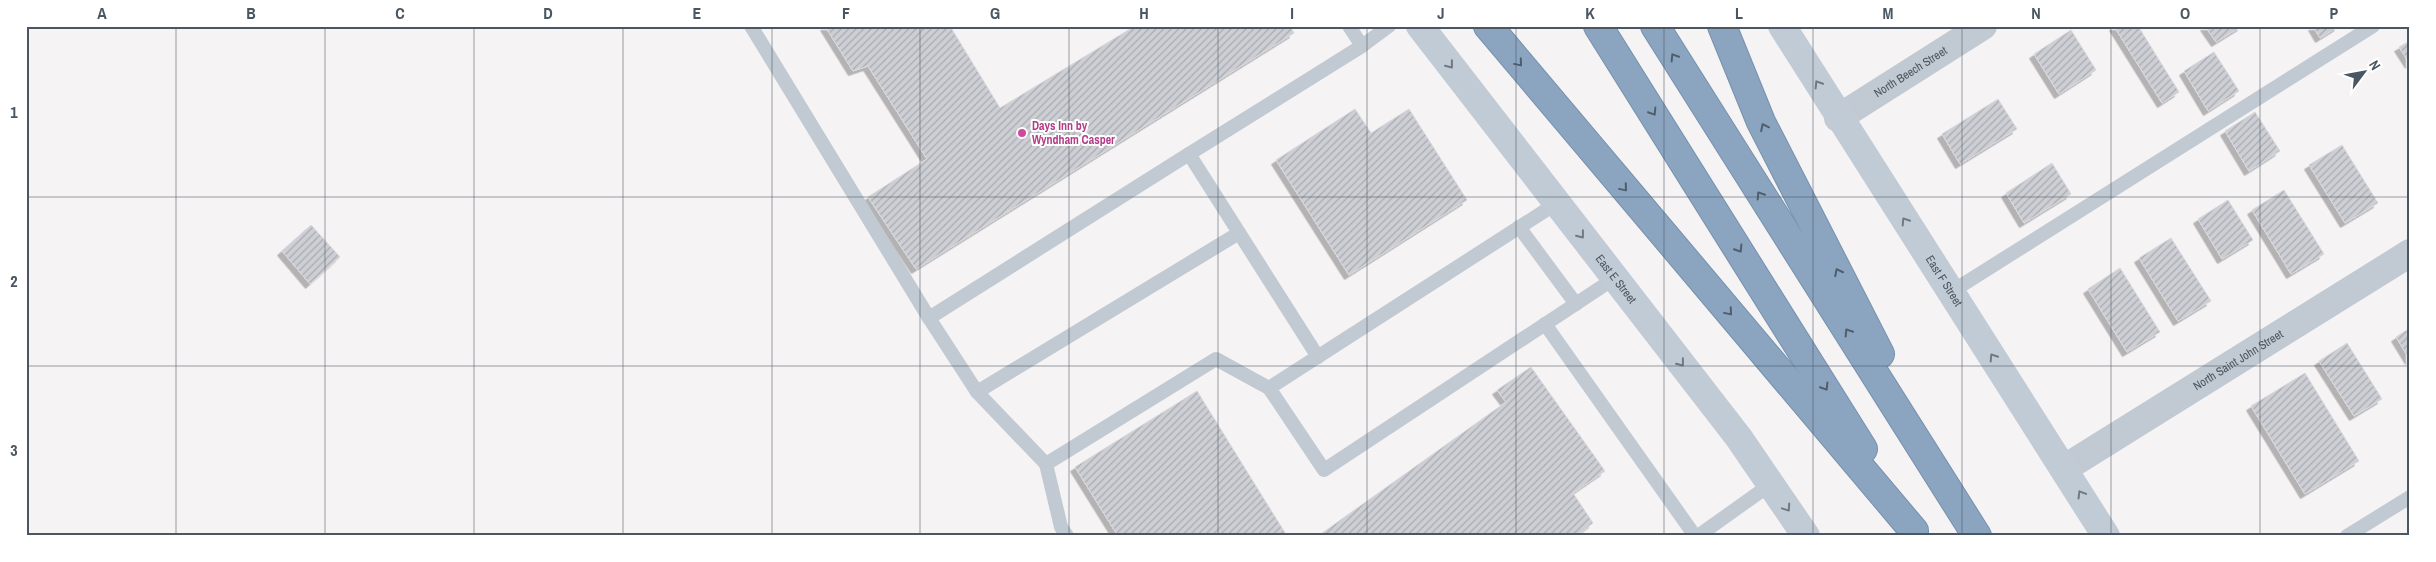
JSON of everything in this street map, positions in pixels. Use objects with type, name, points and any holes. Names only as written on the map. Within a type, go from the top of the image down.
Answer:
[{"type":"highway","points":[[1488,26],[1916,533]]},
{"type":"highway","points":[[1598,26],[1916,533]]},
{"type":"highway","points":[[1655,26],[1977,536]]},
{"type":"highway","points":[[1722,26],[1761,122],[1956,502]]},
{"type":"main road","name":"East E Street","points":[[1420,26],[1739,438],[1806,536]]},
{"type":"main road","name":"East F Street","points":[[1782,26],[1838,118],[2065,468],[2106,536]]},
{"type":"street","name":"North Beech Street","points":[[1838,118],[1983,26]]},
{"type":"street","name":"North Saint John Street","points":[[2065,468],[2410,253]]},
{"type":"lane","points":[[751,26],[929,318],[977,392],[1046,464],[1061,527],[1067,536]]},
{"type":"lane","points":[[1349,26],[1362,46]]},
{"type":"lane","points":[[929,318],[1362,46],[1389,26]]},
{"type":"lane","points":[[1951,292],[2373,26]]},
{"type":"lane","points":[[1189,154],[1318,356]]},
{"type":"lane","points":[[1269,388],[1557,203]]},
{"type":"lane","points":[[1519,227],[1576,304]]},
{"type":"lane","points":[[977,392],[1239,233]]},
{"type":"lane","points":[[1046,464],[1216,359],[1269,388],[1324,470],[1615,278]]},
{"type":"lane","points":[[1546,324],[1697,536],[1771,484]]},
{"type":"lane","points":[[2347,536],[2410,497]]},
{"type":"building","name":"Days Inn by Wyndham Casper","points":[[825,26],[950,26],[1000,108],[1135,26],[1290,26],[1294,33],[916,269],[868,197],[927,159],[868,66],[853,71]]},
{"type":"building","points":[[2114,26],[2138,26],[2179,92],[2162,103]]},
{"type":"building","points":[[2205,26],[2242,26],[2216,42]]},
{"type":"building","points":[[2313,26],[2339,26],[2320,38]]},
{"type":"building","points":[[2071,30],[2096,70],[2059,94],[2034,54]]},
{"type":"building","points":[[2410,41],[2410,64],[2399,47]]},
{"type":"building","points":[[2214,52],[2239,91],[2208,111],[2184,71]]},
{"type":"building","points":[[1998,99],[2017,129],[1960,164],[1942,134]]},
{"type":"building","points":[[1355,109],[1371,133],[1409,109],[1467,200],[1349,275],[1276,160]]},
{"type":"building","points":[[2255,112],[2280,151],[2249,171],[2225,131]]},
{"type":"building","points":[[2342,145],[2378,203],[2345,223],[2309,165]]},
{"type":"building","points":[[2052,163],[2071,194],[2024,223],[2006,193]]},
{"type":"building","points":[[2284,190],[2324,254],[2291,274],[2252,210]]},
{"type":"building","points":[[2228,200],[2253,240],[2222,259],[2198,219]]},
{"type":"building","points":[[311,225],[340,257],[310,284],[282,251]]},
{"type":"building","points":[[2171,238],[2211,301],[2178,321],[2139,258]]},
{"type":"building","points":[[2120,268],[2160,332],[2127,352],[2088,289]]},
{"type":"building","points":[[2410,328],[2410,360],[2396,337]]},
{"type":"building","points":[[2347,343],[2382,399],[2354,416],[2319,361]]},
{"type":"building","points":[[1531,367],[1605,471],[1573,493],[1593,523],[1576,536],[1318,536],[1506,402],[1497,390]]},
{"type":"building","points":[[2305,373],[2359,461],[2305,494],[2251,406]]},
{"type":"building","points":[[1197,391],[1287,536],[1118,536],[1075,467]]},
{"type":"place","name":"Days Inn by Wyndham Casper","points":[[1022,133]]}]
